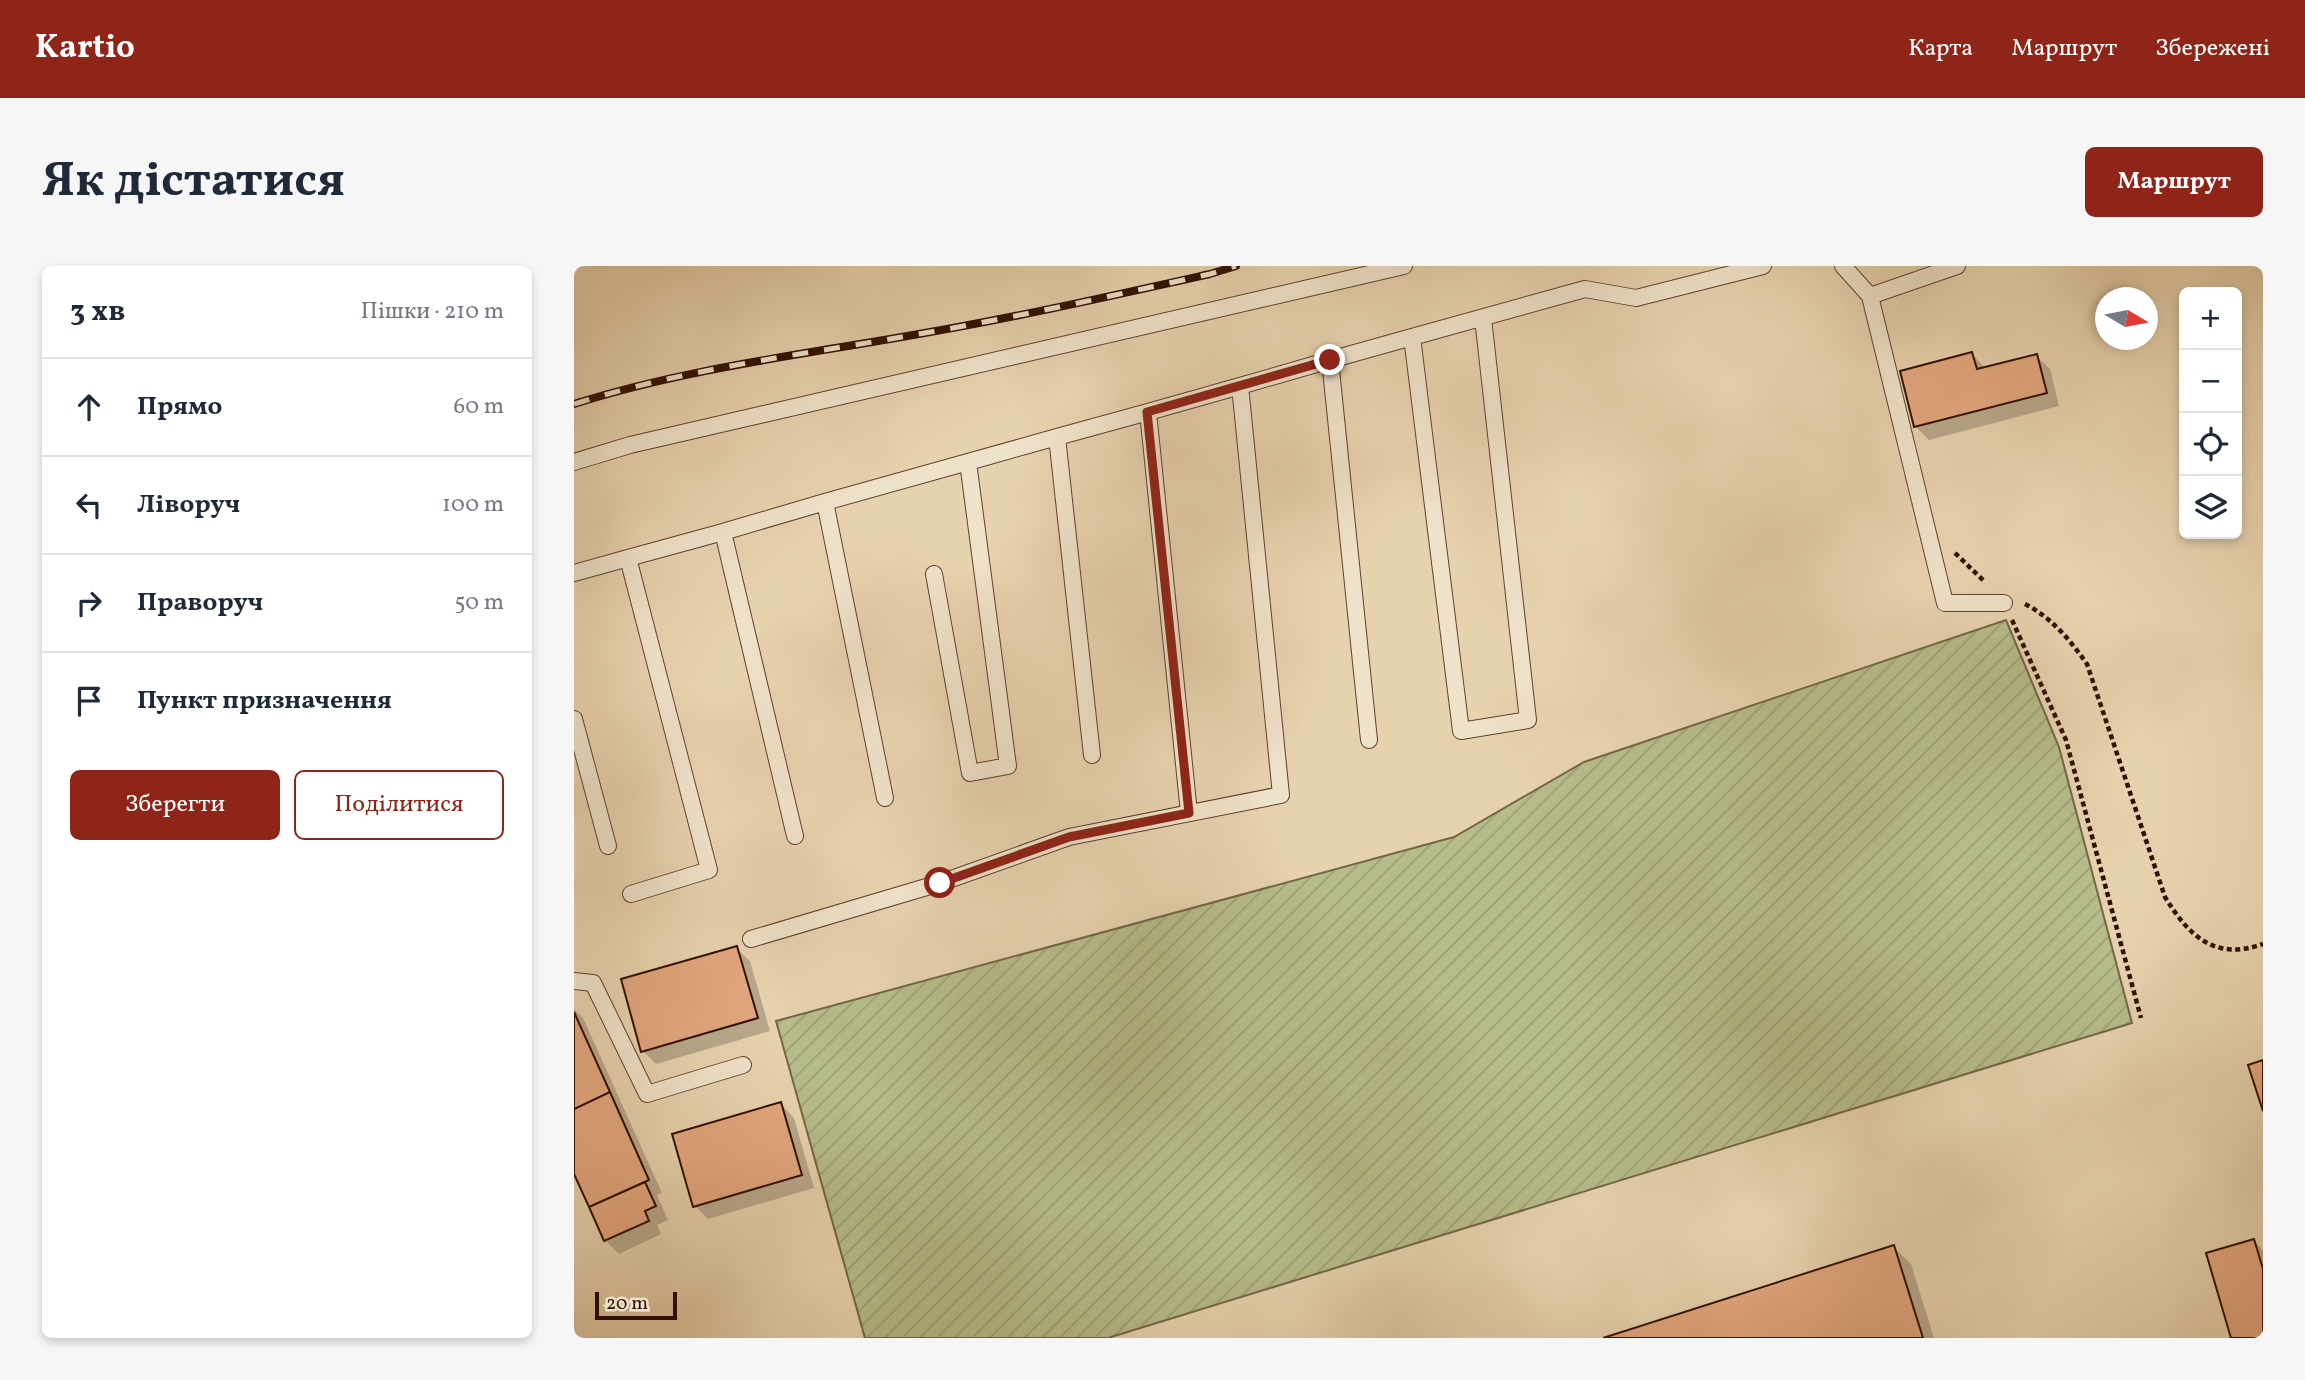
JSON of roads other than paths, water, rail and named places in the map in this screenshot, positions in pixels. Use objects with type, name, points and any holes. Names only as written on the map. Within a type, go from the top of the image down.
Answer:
[{"type":"lane","points":[[574,462],[630,445],[1404,266]]},
{"type":"lane","points":[[574,573],[1585,289],[1636,298],[1763,266]]},
{"type":"lane","points":[[1843,266],[1870,296],[1945,603],[2004,603]]},
{"type":"lane","points":[[1870,296],[1957,266]]},
{"type":"lane","points":[[1412,337],[1461,732],[1528,720],[1483,318]]},
{"type":"lane","points":[[1330,360],[1369,740]]},
{"type":"lane","points":[[751,939],[940,883],[1069,837],[1280,795],[1240,386]]},
{"type":"lane","points":[[1147,412],[1189,813]]},
{"type":"lane","points":[[1057,437],[1092,755]]},
{"type":"lane","points":[[934,573],[970,773],[1008,766],[968,463]]},
{"type":"lane","points":[[825,502],[884,798]]},
{"type":"lane","points":[[723,532],[795,836]]},
{"type":"lane","points":[[628,558],[709,870],[631,894]]},
{"type":"lane","points":[[574,719],[608,846]]},
{"type":"lane","points":[[574,981],[593,983],[648,1094],[743,1065]]},
{"type":"railway","points":[[574,404],[700,372],[988,321],[1210,274],[1236,266]]}]
